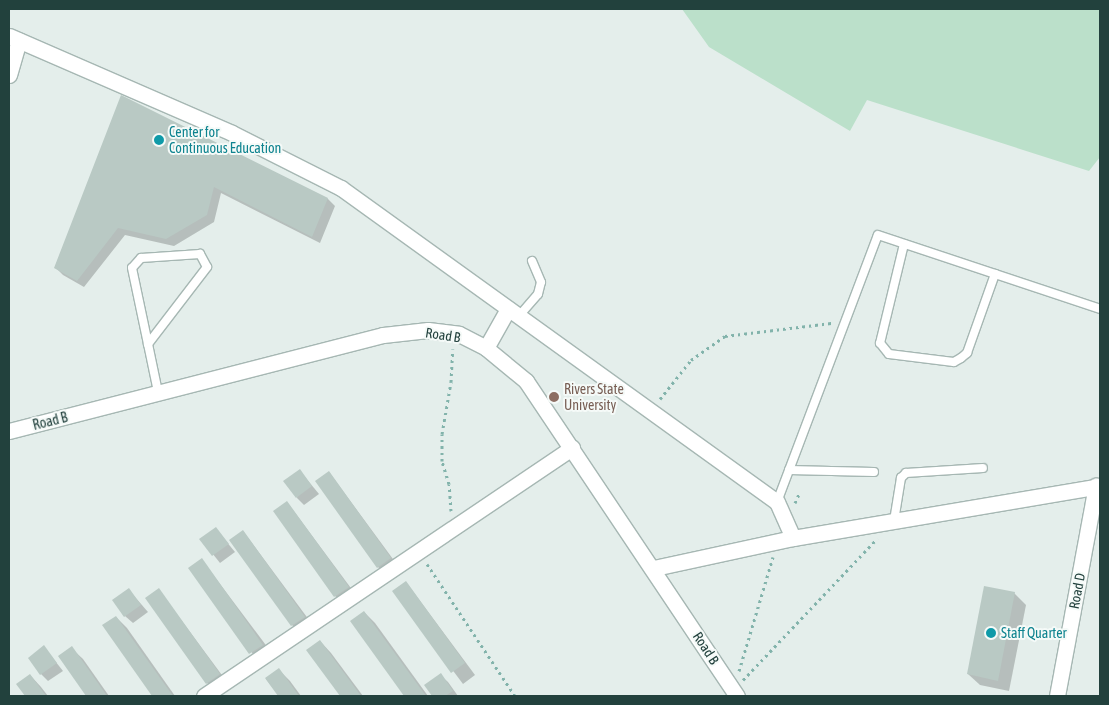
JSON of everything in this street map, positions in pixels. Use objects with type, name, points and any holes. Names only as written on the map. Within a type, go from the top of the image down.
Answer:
[{"type":"street","points":[[9,74],[14,38],[232,133],[341,188],[777,502],[793,538]]},
{"type":"street","points":[[486,348],[513,313]]},
{"type":"street","name":"Road B","points":[[9,431],[383,335],[428,330],[454,334],[486,348],[526,381],[654,568],[735,694]]},
{"type":"street","points":[[204,696],[572,448]]},
{"type":"street","points":[[654,568],[793,538],[1098,486]]},
{"type":"street","name":"Road D","points":[[1057,696],[1098,486]]},
{"type":"lane","points":[[777,502],[878,235],[1100,309]]},
{"type":"lane","points":[[904,244],[880,343],[889,354],[954,362],[961,358],[967,353],[995,274]]},
{"type":"lane","points":[[148,344],[207,267],[200,254],[141,258],[132,268],[158,392]]},
{"type":"lane","points":[[513,313],[538,294],[541,282],[532,261]]},
{"type":"lane","points":[[894,521],[901,478],[906,473],[983,468]]},
{"type":"lane","points":[[789,470],[874,472]]},
{"type":"path","points":[[650,411],[691,360],[726,336],[845,322]]},
{"type":"path","points":[[450,530],[449,484],[442,461],[442,434],[451,382],[454,334]]},
{"type":"path","points":[[786,523],[799,494]]},
{"type":"path","points":[[735,694],[894,521]]},
{"type":"path","points":[[735,694],[777,542]]},
{"type":"path","points":[[418,552],[515,696]]},
{"type":"green space","points":[[682,9],[1100,9],[1100,157],[1089,171],[867,100],[850,131],[709,47]]},
{"type":"building","name":"Center for Continuous Education","points":[[121,95],[328,198],[312,237],[214,187],[207,215],[166,239],[118,228],[77,281],[54,268]]},
{"type":"building","points":[[300,469],[312,486],[296,498],[283,481]]},
{"type":"building","points":[[329,471],[391,558],[377,568],[315,481]]},
{"type":"building","points":[[287,501],[349,587],[334,597],[273,511]]},
{"type":"building","points":[[216,527],[229,544],[212,556],[199,539]]},
{"type":"building","points":[[243,530],[305,617],[291,626],[229,540]]},
{"type":"building","points":[[202,558],[263,645],[249,654],[188,568]]},
{"type":"building","points":[[406,581],[465,663],[451,673],[392,591]]},
{"type":"building","name":"Staff Quarter","points":[[984,586],[1015,592],[998,681],[967,674]]},
{"type":"building","points":[[129,588],[141,605],[124,617],[112,600]]},
{"type":"building","points":[[159,588],[220,674],[206,684],[145,598]]},
{"type":"building","points":[[364,611],[426,696],[404,696],[350,621]]},
{"type":"building","points":[[116,616],[173,696],[152,696],[102,625]]},
{"type":"building","points":[[320,640],[361,696],[340,696],[306,650]]},
{"type":"building","points":[[44,645],[57,663],[40,675],[28,658]]},
{"type":"building","points":[[72,646],[107,696],[86,696],[58,656]]},
{"type":"building","points":[[279,668],[299,696],[278,696],[265,678]]},
{"type":"building","points":[[441,673],[453,691],[445,696],[432,696],[424,685]]},
{"type":"building","points":[[30,674],[46,696],[25,696],[16,684]]},
{"type":"place","name":"Center for Continuous Education","points":[[159,140]]},
{"type":"place","name":"Rivers State University","points":[[554,397]]},
{"type":"place","name":"Staff Quarter","points":[[991,633]]}]
